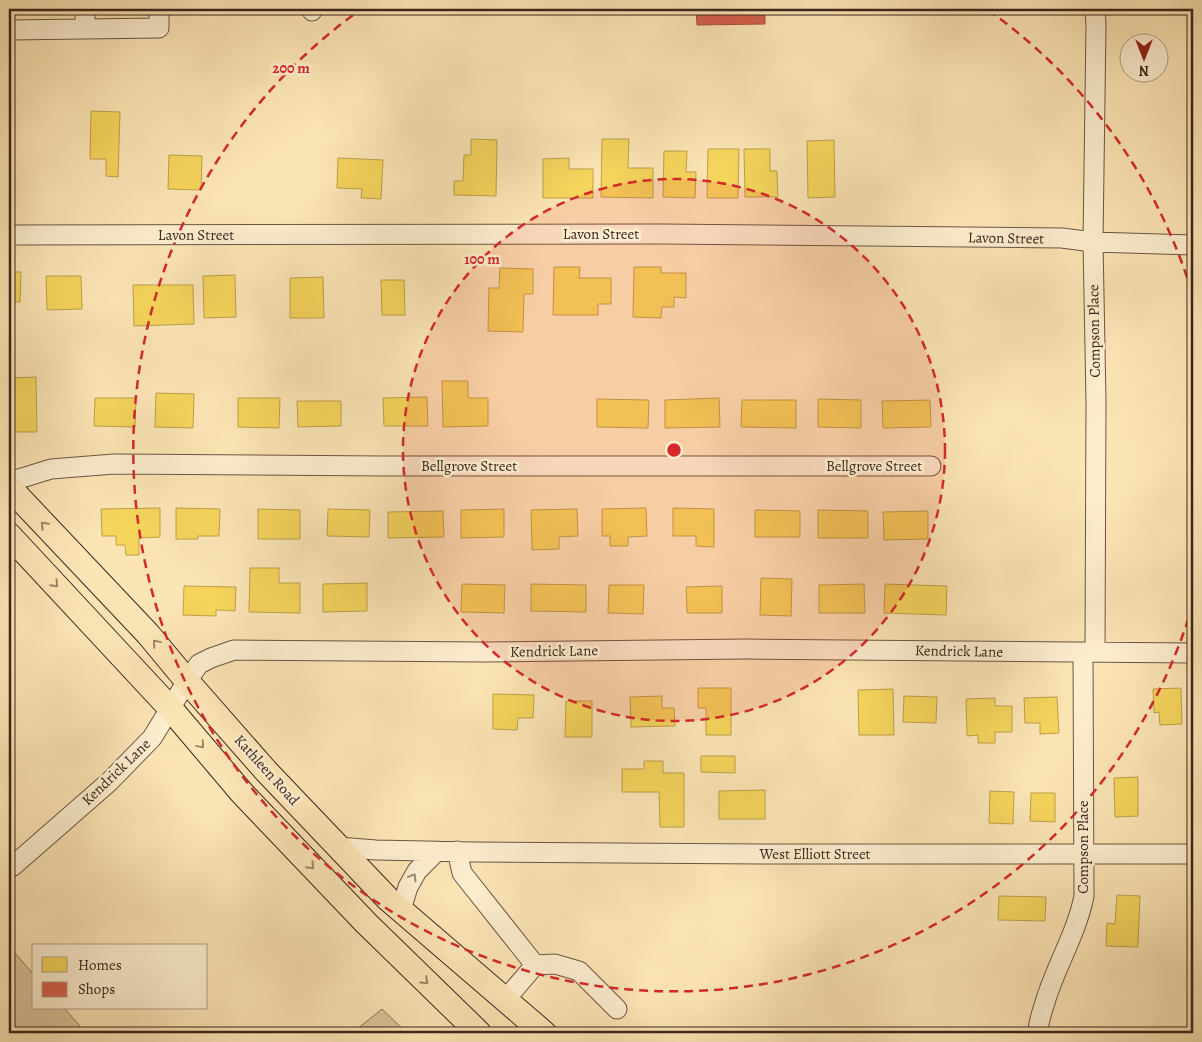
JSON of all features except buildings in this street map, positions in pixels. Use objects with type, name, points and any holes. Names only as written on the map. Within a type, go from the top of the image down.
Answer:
[{"type":"main road","name":"Kathleen Road","points":[[9,487],[148,634],[266,771],[338,847],[352,859],[388,899],[544,1033]]},
{"type":"main road","points":[[9,535],[170,708],[242,793],[292,846],[366,923],[479,1033]]},
{"type":"street","points":[[85,9],[85,29]]},
{"type":"street","points":[[9,30],[159,28],[159,9]]},
{"type":"street","name":"Compson Place","points":[[1038,1033],[1038,1024],[1053,978],[1080,914],[1084,896],[1083,854],[1096,402],[1093,242],[1095,9]]},
{"type":"street","name":"Lavon Street","points":[[9,235],[672,234],[1062,238],[1093,242],[1193,245]]},
{"type":"street","name":"Bellgrove Street","points":[[9,482],[51,469],[114,464],[931,466]]},
{"type":"street","name":"Kendrick Lane","points":[[9,868],[109,782],[152,738],[199,664],[234,650],[494,652],[746,649],[1193,653]]},
{"type":"street","name":"West Elliott Street","points":[[338,847],[437,851],[766,854],[1193,854]]},
{"type":"street","points":[[401,910],[408,887],[416,871],[437,851]]},
{"type":"street","points":[[457,851],[462,873],[535,966]]},
{"type":"street","points":[[505,1000],[535,966],[555,964],[579,971],[617,1009]]},
{"type":"shaded area","points":[[9,946],[32,973],[32,1010],[66,1010],[86,1033],[9,1033]]},
{"type":"shaded area","points":[[382,1009],[407,1033],[352,1033]]}]
